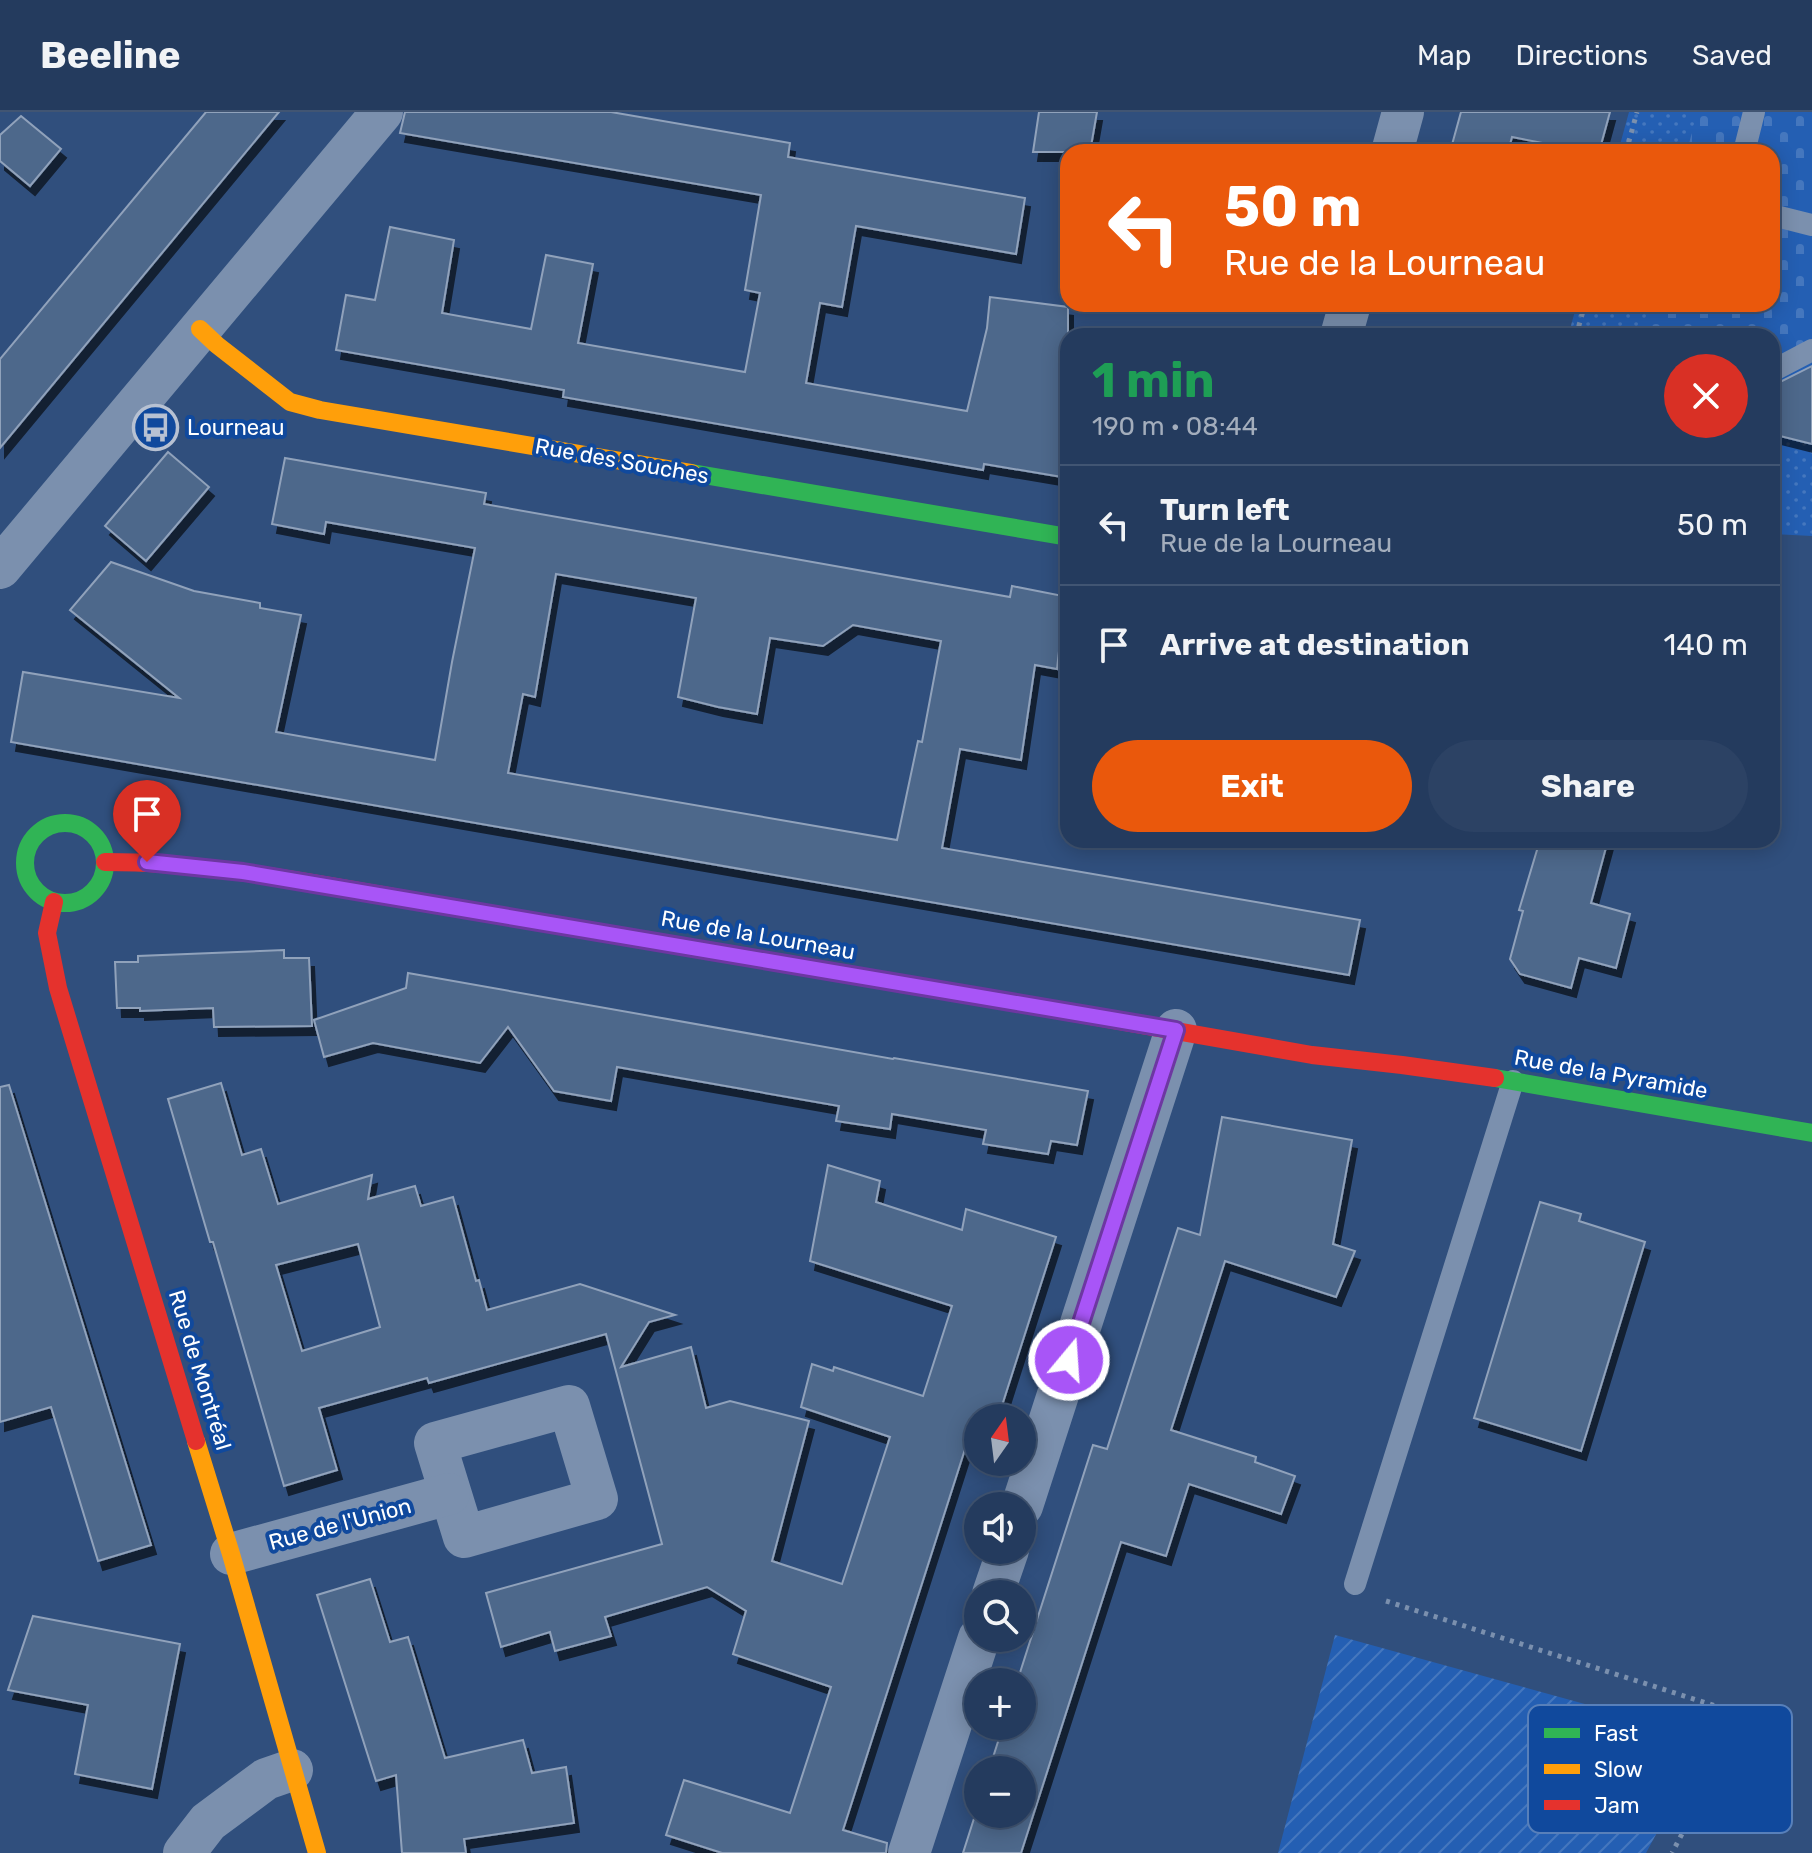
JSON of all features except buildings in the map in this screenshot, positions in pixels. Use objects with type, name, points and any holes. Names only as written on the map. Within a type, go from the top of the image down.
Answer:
[{"type":"street","points":[[0,568],[382,112]]},
{"type":"street","points":[[1394,144],[1403,112]]},
{"type":"street","name":"Rue des Souches","points":[[200,329],[290,402],[320,410],[1060,536]]},
{"type":"street","points":[[66,823],[78,825],[97,839],[105,862],[100,883],[93,892],[75,902],[64,903],[54,902],[36,890],[19,861],[43,830],[66,823]]},
{"type":"street","name":"Rue de la Lourneau","points":[[105,862],[147,862],[243,872],[1312,1055],[1402,1065]]},
{"type":"street","name":"Rue de Montréal","points":[[54,902],[47,933],[58,988],[231,1554],[317,1853]]},
{"type":"street","points":[[1027,1492],[1176,1030]]},
{"type":"street","name":"Rue de la Pyramide","points":[[1402,1065],[1812,1133]]},
{"type":"street","name":"Rue de l'Union","points":[[231,1554],[449,1494]]},
{"type":"street","points":[[909,1853],[974,1652]]},
{"type":"street","points":[[184,1853],[208,1822],[266,1779],[292,1770]]},
{"type":"lane","points":[[1746,144],[1754,112]]},
{"type":"lane","points":[[1780,217],[1812,225]]},
{"type":"lane","points":[[1780,367],[1812,350]]},
{"type":"lane","points":[[1355,1584],[1513,1081]]},
{"type":"path","points":[[1628,144],[1637,112]]},
{"type":"path","points":[[1355,1584],[1376,1598],[1713,1705]]},
{"type":"path","points":[[1672,1853],[1682,1833]]},
{"type":"green space","points":[[1629,112],[1812,112],[1812,536],[1780,534],[1780,328],[1570,328],[1575,312],[1780,312],[1780,144],[1620,144]]},
{"type":"green space","points":[[1697,112],[1812,112],[1812,445],[1780,435],[1780,328],[1643,328],[1647,312],[1780,312],[1780,144],[1689,144]]},
{"type":"green space","points":[[1335,1635],[1588,1705],[1528,1705],[1528,1833],[1657,1833],[1646,1853],[1278,1853]]},
{"type":"traffic: fast","points":[[692,473],[1060,536]]},
{"type":"traffic: fast","points":[[65,823],[80,826],[93,835],[102,848],[105,863],[102,878],[93,891],[80,900],[65,903],[50,900],[37,891],[28,878],[25,863],[28,848],[37,835],[50,826],[65,823]]},
{"type":"traffic: fast","points":[[428,903],[1011,1002]]},
{"type":"traffic: fast","points":[[1495,1078],[1812,1133]]},
{"type":"traffic: slow","points":[[200,329],[290,402],[320,410],[692,473]]},
{"type":"traffic: slow","points":[[196,1441],[317,1853]]},
{"type":"traffic: jam","points":[[105,862],[227,870],[428,903]]},
{"type":"traffic: jam","points":[[54,902],[47,933],[58,988],[196,1441]]},
{"type":"traffic: jam","points":[[1011,1002],[1312,1055],[1495,1078]]},
{"type":"place","name":"Lourneau","points":[[156,427]]},
{"type":"route","points":[[147,862],[243,872],[1176,1030],[1069,1360]]}]
